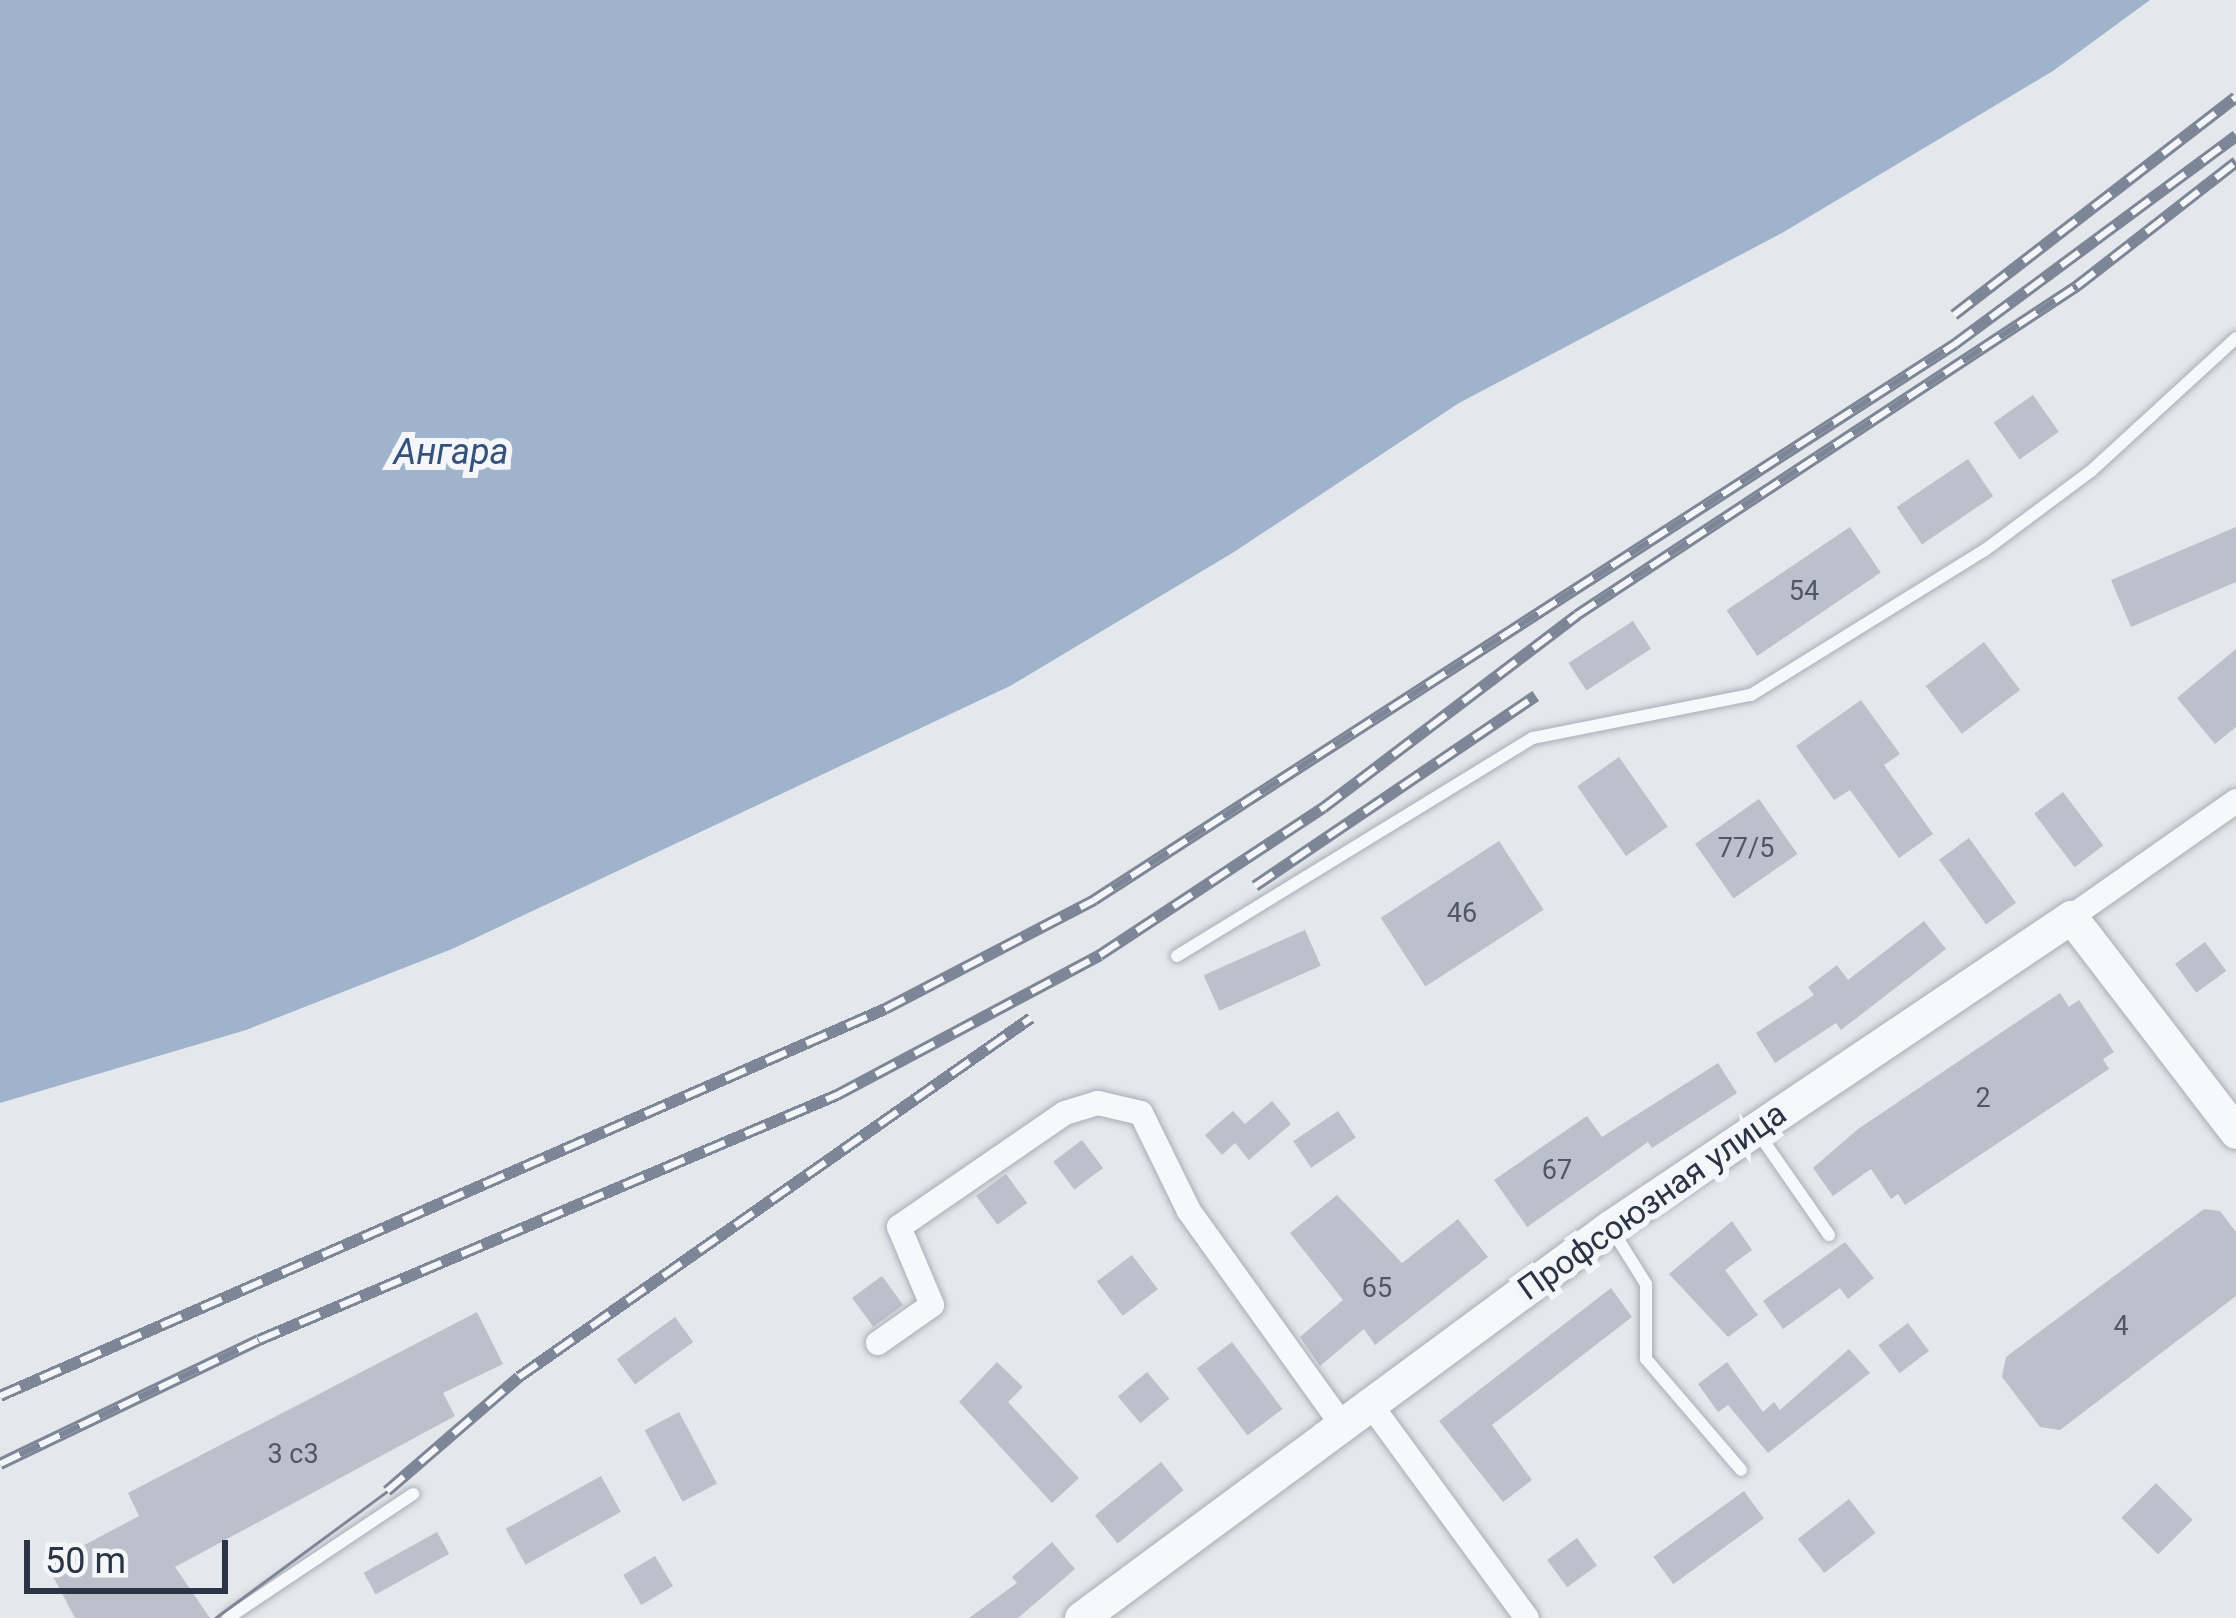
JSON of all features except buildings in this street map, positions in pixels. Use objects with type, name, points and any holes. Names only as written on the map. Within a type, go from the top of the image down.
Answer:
[{"type":"street","name":"Профсоюзная улица","points":[[1081,1618],[1368,1401],[1610,1227],[2236,801]]},
{"type":"street","points":[[2071,917],[2236,1132]]},
{"type":"street","points":[[878,1343],[932,1305],[899,1227],[1065,1113],[1098,1103],[1142,1113],[1189,1211],[1341,1423]]},
{"type":"street","points":[[1368,1401],[1527,1618]]},
{"type":"lane","points":[[1177,956],[1533,738],[1751,695],[2002,537],[2126,441],[2236,338]]},
{"type":"lane","points":[[1755,1129],[1829,1235]]},
{"type":"lane","points":[[1610,1227],[1646,1284],[1646,1359],[1741,1470]]},
{"type":"lane","points":[[228,1618],[413,1493]]},
{"type":"water","name":"Ангара","points":[[0,0],[2150,0],[2053,71],[1782,233],[1459,403],[1234,552],[1010,686],[452,949],[246,1030],[0,1103]]},
{"type":"tram line","points":[[215,1618],[387,1491]]},
{"type":"railway","points":[[1954,315],[2236,97]]},
{"type":"railway","points":[[0,1396],[885,1009],[1094,900],[1955,344],[2236,136]]},
{"type":"railway","points":[[0,1464],[259,1340],[837,1095],[1100,955],[1323,808],[1577,615],[2077,286],[2236,162]]},
{"type":"railway","points":[[1255,886],[1536,696]]},
{"type":"railway","points":[[387,1491],[519,1377],[1031,1018]]}]
